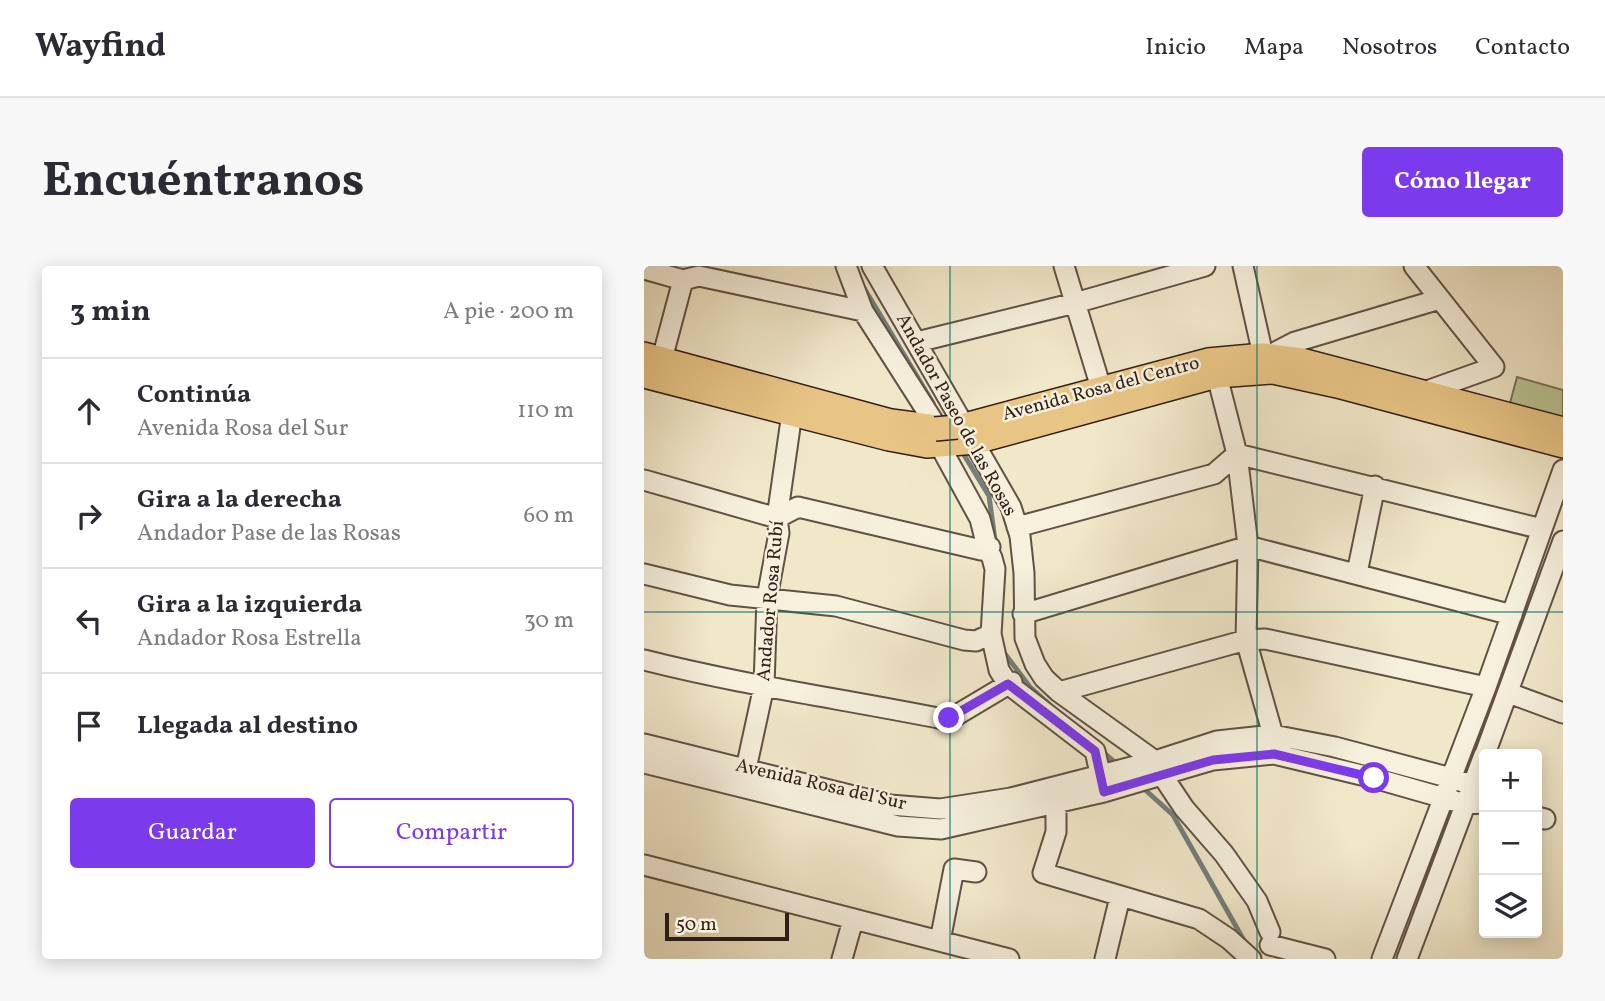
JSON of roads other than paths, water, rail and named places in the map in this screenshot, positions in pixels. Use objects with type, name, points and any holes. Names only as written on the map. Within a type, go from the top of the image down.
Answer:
[{"type":"main road","name":"Avenida Rosa del Centro","points":[[1104,397],[1208,360],[1266,355],[1302,360],[1563,429]]},
{"type":"main road","name":"Avenida Rosa del Centro","points":[[653,357],[953,436]]},
{"type":"main road","name":"Avenida Rosa del Centro","points":[[644,376],[889,439],[953,436],[1104,397],[1217,376],[1273,372],[1338,386],[1563,446]]},
{"type":"street","name":"Andador Paseo de las Rosas","points":[[846,266],[863,311],[953,436],[1011,507],[1024,573],[1025,638],[1035,664],[1044,678],[1059,692],[1149,770]]},
{"type":"street","points":[[1065,266],[1104,397]]},
{"type":"street","points":[[917,342],[1075,303],[1205,266]]},
{"type":"street","points":[[1243,266],[1266,355],[1296,342],[1440,299]]},
{"type":"street","points":[[1414,266],[1494,367],[1424,392]]},
{"type":"street","name":"Andador Paseo de las Rosas","points":[[877,267],[917,342],[953,436]]},
{"type":"street","points":[[644,269],[683,280],[699,276],[863,311]]},
{"type":"street","points":[[653,357],[683,280]]},
{"type":"street","points":[[1217,376],[1237,454],[1248,546],[1246,640],[1273,735]]},
{"type":"street","name":"Andador Rosa Rubí","points":[[742,787],[764,685],[768,598],[779,533],[777,518],[792,413]]},
{"type":"street","points":[[953,436],[995,569],[991,634],[999,670],[1010,683],[1095,751],[1107,783]]},
{"type":"street","points":[[1237,454],[1542,528]]},
{"type":"street","points":[[1017,527],[1214,474],[1237,454]]},
{"type":"street","points":[[1382,959],[1486,687],[1563,470]]},
{"type":"street","points":[[644,480],[777,518],[798,507],[981,550],[988,547]]},
{"type":"street","points":[[1357,573],[1375,486]]},
{"type":"street","points":[[1486,749],[1563,541]]},
{"type":"street","points":[[1023,614],[1248,546],[1512,615]]},
{"type":"street","points":[[644,574],[730,595],[836,606],[964,639],[976,641],[991,634]]},
{"type":"street","points":[[1059,692],[1246,640],[1265,639],[1486,687]]},
{"type":"street","points":[[644,660],[709,677],[943,719],[956,716],[1010,683]]},
{"type":"street","points":[[1509,693],[1563,713]]},
{"type":"street","name":"Avenida Rosa del Sur","points":[[644,763],[898,826],[942,829],[1056,803],[1149,770],[1217,741],[1273,735],[1335,747],[1451,778],[1477,797]]},
{"type":"street","name":"Avenida Rosa del Sur","points":[[644,744],[890,805],[940,809],[1107,783]]},
{"type":"street","name":"Avenida Rosa del Sur","points":[[1149,770],[1274,754],[1444,798],[1477,797]]},
{"type":"street","points":[[1149,770],[1224,854],[1258,901],[1270,938],[1325,959]]},
{"type":"street","points":[[1407,959],[1477,797]]},
{"type":"street","points":[[1056,803],[1056,832],[1043,873],[1199,919],[1230,939],[1251,959]]},
{"type":"street","points":[[644,866],[1009,959]]},
{"type":"street","points":[[940,941],[954,869],[976,872]]},
{"type":"street","points":[[1105,959],[1120,897]]},
{"type":"street","points":[[842,959],[853,920]]},
{"type":"waterway","points":[[864,288],[933,403]]},
{"type":"waterway","points":[[961,450],[989,496],[995,540]]},
{"type":"waterway","points":[[1002,650],[1030,687],[1048,703]]},
{"type":"waterway","points":[[1103,752],[1119,766]]},
{"type":"waterway","points":[[1142,787],[1173,815],[1246,944]]}]
